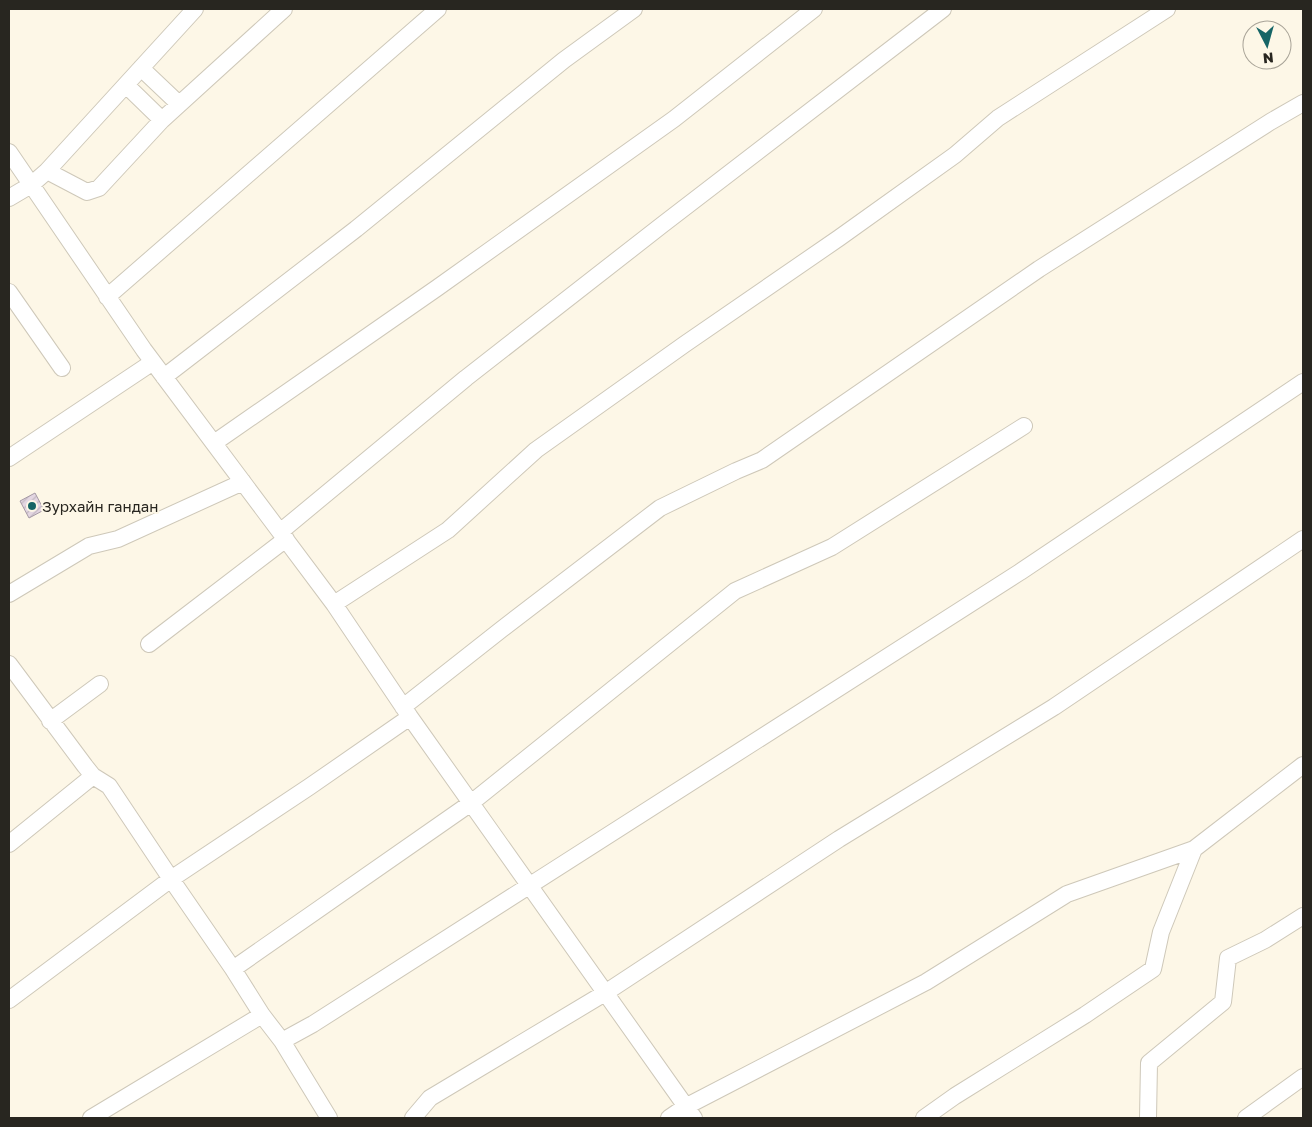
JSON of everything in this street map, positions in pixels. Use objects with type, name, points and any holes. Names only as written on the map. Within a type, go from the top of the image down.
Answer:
[{"type":"street","points":[[9,198],[31,185],[47,172],[195,9]]},
{"type":"street","points":[[47,172],[87,192],[99,188],[162,120],[284,9]]},
{"type":"street","points":[[107,296],[438,9]]},
{"type":"street","points":[[164,377],[356,229],[564,60],[634,9]]},
{"type":"street","points":[[214,443],[437,288],[674,119],[814,9]]},
{"type":"street","points":[[149,644],[283,535],[466,378],[662,224],[944,9]]},
{"type":"street","points":[[334,604],[448,530],[536,450],[955,155],[998,118],[1167,9]]},
{"type":"street","points":[[142,68],[179,104]]},
{"type":"street","points":[[126,85],[162,120]]},
{"type":"street","points":[[9,1000],[170,880],[309,787],[407,712],[502,628],[660,508],[762,460],[1039,268],[1303,103]]},
{"type":"street","points":[[9,152],[153,362],[334,604],[407,712],[689,1113]]},
{"type":"street","points":[[9,292],[62,368]]},
{"type":"street","points":[[9,458],[153,362]]},
{"type":"street","points":[[282,1041],[313,1024],[1020,572],[1303,382]]},
{"type":"street","points":[[233,969],[471,803],[734,591],[832,547],[1024,426]]},
{"type":"street","points":[[9,594],[89,546],[118,539],[243,482]]},
{"type":"street","points":[[414,1118],[430,1098],[605,993],[839,840],[1054,707],[1303,539]]},
{"type":"street","points":[[9,664],[50,722],[93,776],[109,786],[170,880],[233,969],[262,1015],[282,1041],[329,1118]]},
{"type":"street","points":[[50,722],[100,684]]},
{"type":"street","points":[[669,1118],[689,1113],[926,982],[1067,894],[1194,849],[1303,765]]},
{"type":"street","points":[[9,844],[93,776]]},
{"type":"street","points":[[924,1118],[955,1096],[1085,1015],[1153,969],[1161,932],[1194,849]]},
{"type":"street","points":[[1148,1118],[1149,1064],[1223,1002],[1228,958],[1265,940],[1303,916]]},
{"type":"street","points":[[91,1118],[262,1015]]},
{"type":"street","points":[[1246,1118],[1303,1077]]},
{"type":"building","name":"Зурхайн гандан","points":[[35,493],[44,510],[29,518],[20,501]]},
{"type":"place","name":"Зурхайн гандан","points":[[32,506]]}]
